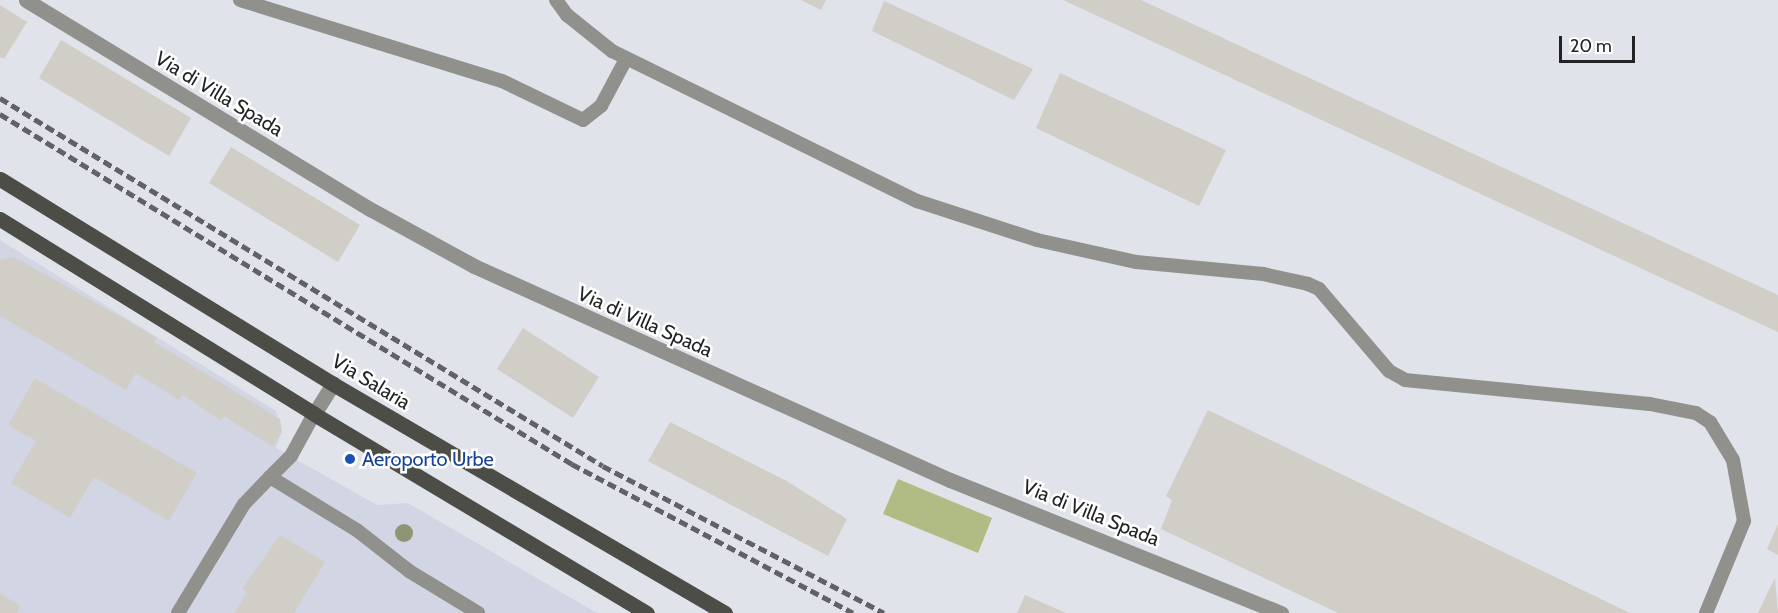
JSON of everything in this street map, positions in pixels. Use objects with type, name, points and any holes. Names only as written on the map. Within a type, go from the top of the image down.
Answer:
[{"type":"main road","name":"Via Salaria","points":[[0,179],[333,384],[725,613]]},
{"type":"main road","points":[[0,219],[314,414],[647,613]]},
{"type":"street","name":"Via di Villa Spada","points":[[26,0],[370,209],[474,267],[950,480],[1281,613]]},
{"type":"street","points":[[314,414],[333,384]]},
{"type":"lane","points":[[240,0],[483,75],[535,94],[583,120],[601,106],[626,59]]},
{"type":"lane","points":[[556,0],[567,15],[626,59],[866,179],[977,223],[1136,262],[1263,274],[1308,284],[1319,289],[1389,371],[1405,380],[1650,404],[1696,413],[1710,422],[1733,460],[1744,521],[1706,613]]},
{"type":"lane","points":[[178,613],[244,504],[291,456],[314,414]]},
{"type":"lane","points":[[270,477],[358,531],[409,571],[478,613]]},
{"type":"shaded area","points":[[0,240],[276,411],[282,431],[276,448],[377,505],[408,503],[597,613],[0,613]]},
{"type":"green space","points":[[898,479],[992,518],[978,553],[883,514]]},
{"type":"building","points":[[801,0],[826,0],[821,10]]},
{"type":"building","points":[[1063,0],[1141,0],[1778,295],[1778,332]]},
{"type":"building","points":[[884,1],[1033,69],[1014,100],[872,31]]},
{"type":"building","points":[[0,5],[27,22],[4,59],[0,57]]},
{"type":"building","points":[[61,40],[191,118],[169,156],[39,78]]},
{"type":"building","points":[[1060,73],[1226,150],[1199,206],[1036,128]]},
{"type":"building","points":[[231,147],[360,225],[338,262],[209,183]]},
{"type":"building","points":[[14,257],[156,337],[154,342],[280,419],[282,431],[273,447],[224,416],[221,421],[183,395],[179,400],[136,373],[126,390],[0,316],[0,260]]},
{"type":"building","points":[[523,328],[599,377],[573,418],[497,369]]},
{"type":"building","points":[[35,378],[197,473],[169,521],[94,477],[70,518],[11,483],[36,441],[8,425]]},
{"type":"building","points":[[1208,410],[1630,613],[1338,613],[1161,529],[1172,500],[1166,496]]},
{"type":"building","points":[[670,422],[785,480],[847,519],[828,556],[648,461]]},
{"type":"building","points":[[1778,524],[1778,555],[1767,549]]},
{"type":"building","points":[[280,535],[325,562],[294,613],[234,613],[247,592],[242,589]]},
{"type":"building","points":[[1775,578],[1778,613],[1758,613],[1767,594]]},
{"type":"building","points":[[0,593],[20,606],[17,613],[0,613]]},
{"type":"building","points":[[1025,595],[1066,613],[1017,613]]},
{"type":"railway","points":[[0,98],[603,466],[884,613]]},
{"type":"railway","points":[[0,114],[572,464],[853,613]]},
{"type":"place","name":"Aeroporto Urbe","points":[[350,459]]}]
